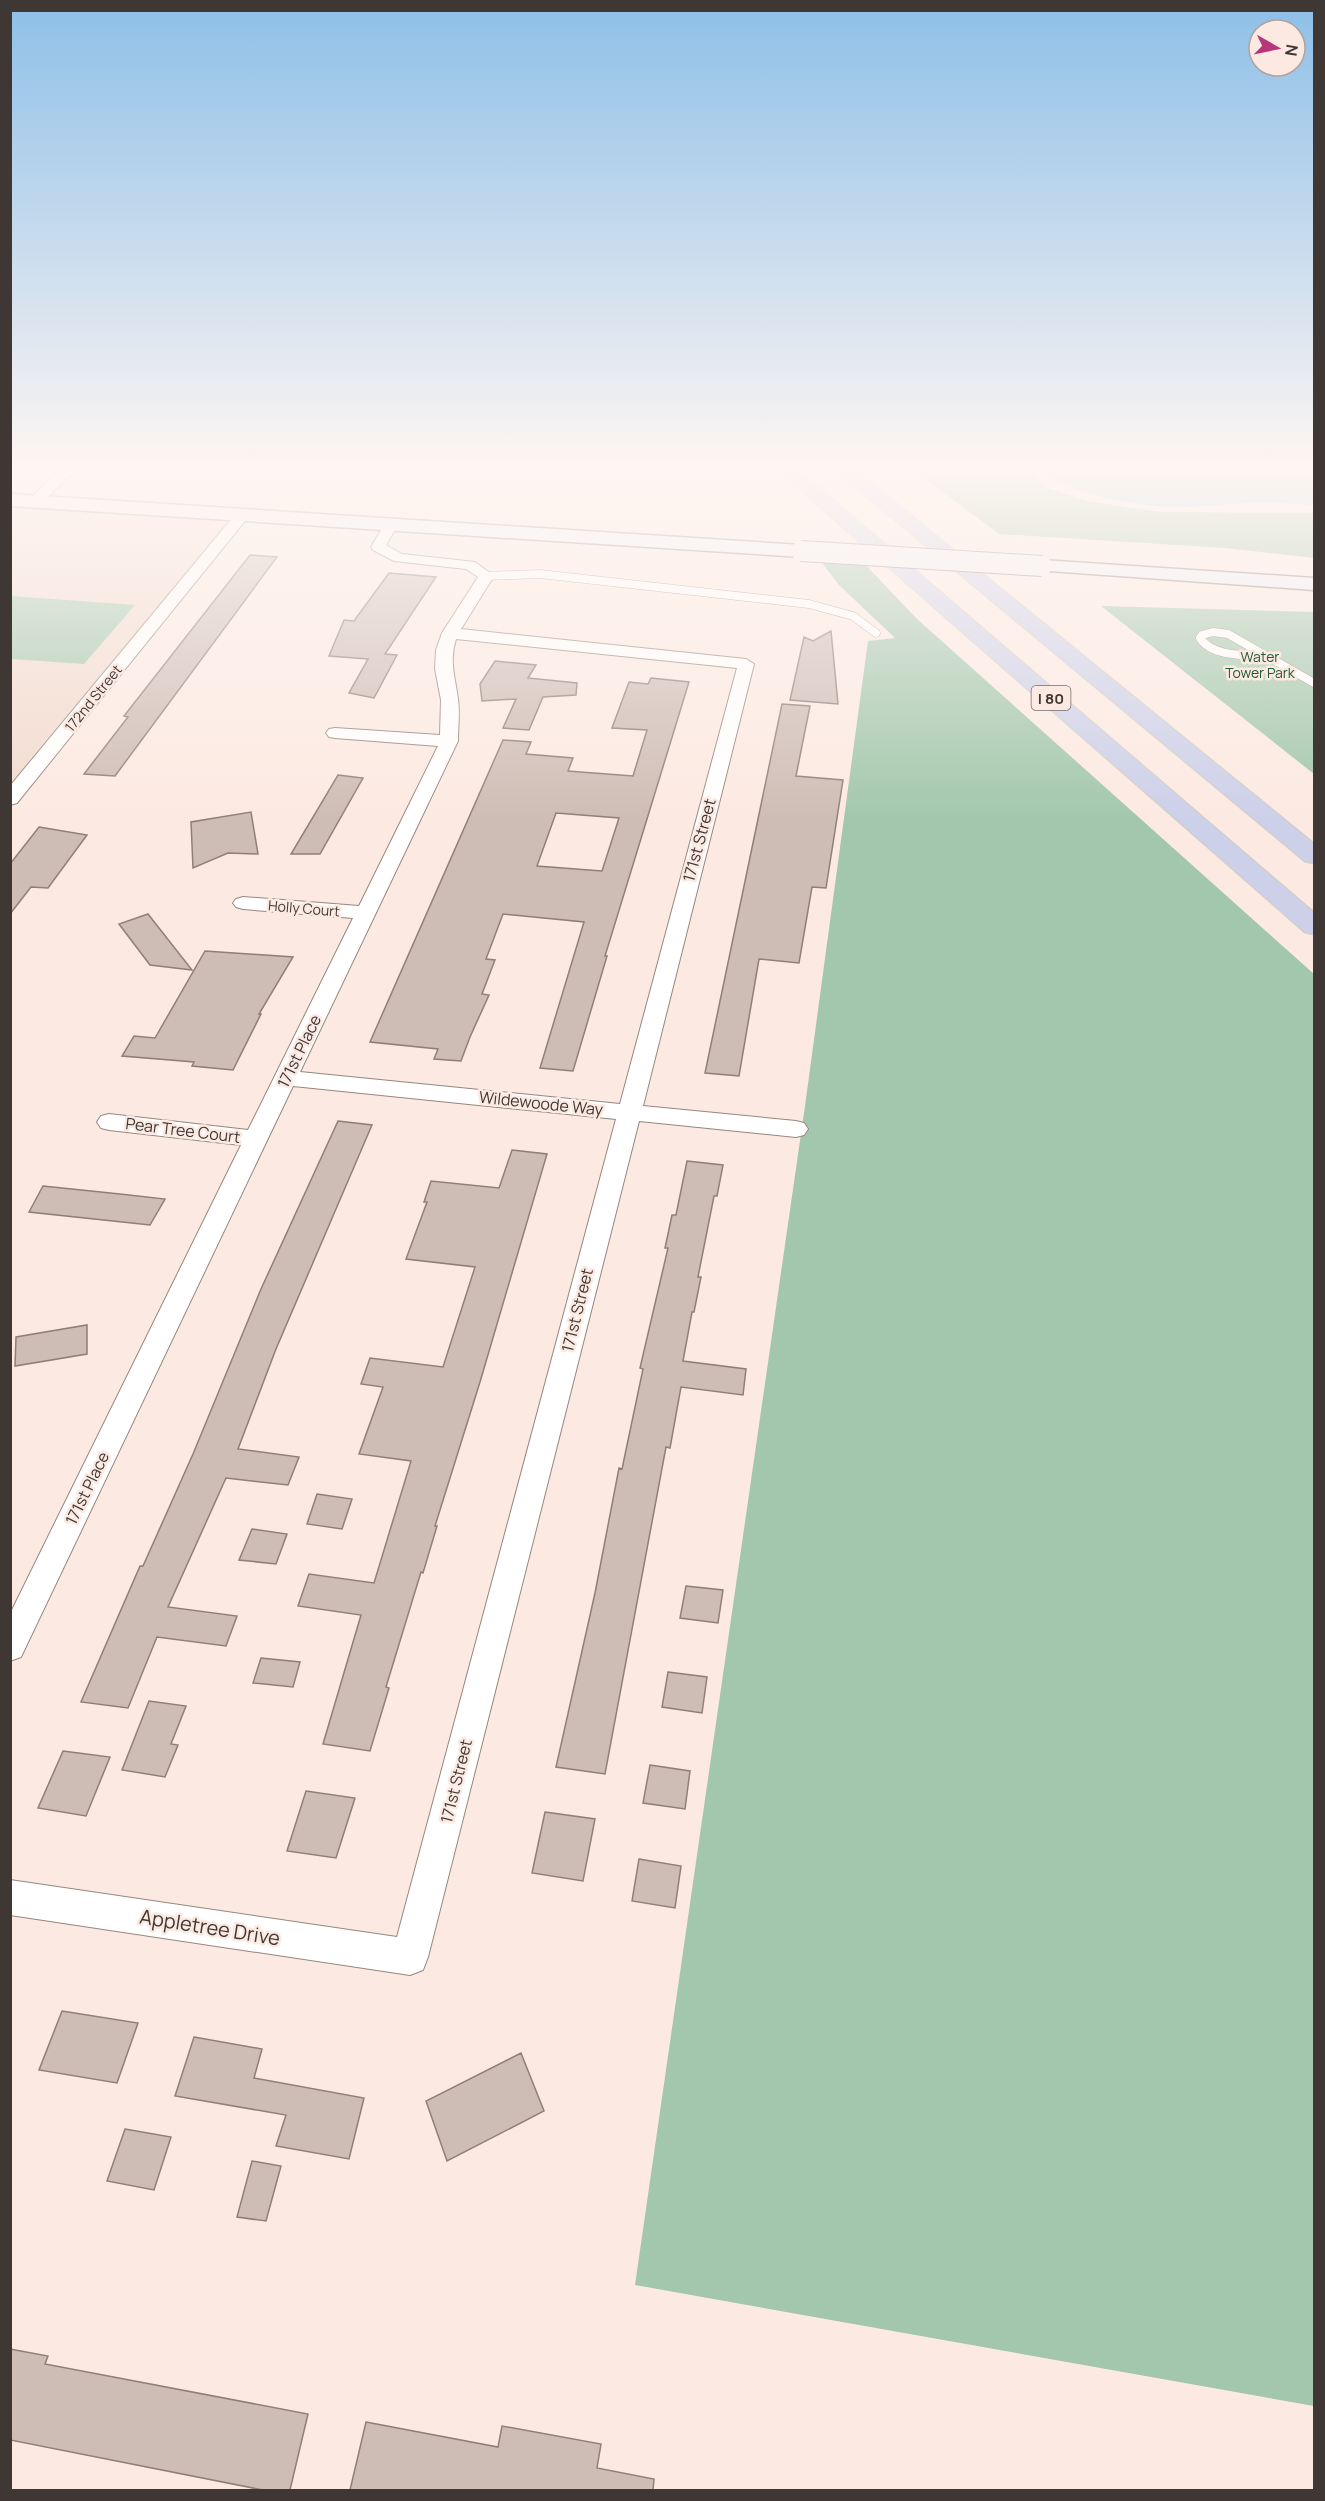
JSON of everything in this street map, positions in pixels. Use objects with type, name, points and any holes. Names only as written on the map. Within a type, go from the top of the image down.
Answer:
[{"type":"highway","name":"I 80","points":[[922,587],[1314,926]]},
{"type":"highway","name":"I 80","points":[[986,587],[1314,856]]},
{"type":"street","name":"172nd Street","points":[[10,799],[184,587]]},
{"type":"street","name":"171st Place","points":[[10,1647],[448,741],[450,700],[443,669],[444,650],[450,633],[479,587]]},
{"type":"street","name":"171st Street","points":[[410,1957],[746,664],[450,633]]},
{"type":"street","points":[[335,733],[448,741]]},
{"type":"street","name":"Holly Court","points":[[243,903],[365,913]]},
{"type":"street","name":"Wildewoode Way","points":[[286,1078],[796,1129]]},
{"type":"street","name":"Pear Tree Court","points":[[110,1122],[256,1139]]},
{"type":"street","name":"Appletree Drive","points":[[10,1897],[410,1957]]},
{"type":"lane","points":[[654,587],[809,604],[862,619],[876,633]]},
{"type":"lane","points":[[1266,656],[1224,652],[1204,645],[1200,638],[1202,635],[1213,632],[1228,634],[1314,683]]},
{"type":"shaded area","points":[[11,587],[174,587],[11,784]]},
{"type":"green space","points":[[841,587],[886,587],[916,618],[1314,974],[1314,2406],[635,2285],[805,1106],[868,641],[895,638]]},
{"type":"green space","points":[[10,596],[135,605],[84,664],[11,659]]},
{"type":"green space","name":"Water Tower Park","points":[[1101,606],[1314,612],[1314,774],[1295,759]]},
{"type":"building","points":[[225,587],[255,587],[115,776],[84,774],[128,717],[124,716]]},
{"type":"building","points":[[379,587],[430,587],[385,654],[397,655],[374,698],[349,693],[368,659],[329,656],[344,620],[354,621]]},
{"type":"building","points":[[831,631],[838,704],[790,700],[804,637],[813,641]]},
{"type":"building","points":[[495,661],[536,665],[528,678],[577,683],[576,695],[543,697],[529,730],[503,728],[516,699],[482,701],[480,684]]},
{"type":"building","points":[[651,678],[689,682],[605,956],[607,956],[573,1071],[540,1068],[584,922],[503,914],[486,959],[495,960],[482,994],[489,995],[461,1061],[434,1059],[438,1049],[370,1042],[503,740],[531,742],[526,754],[573,758],[568,771],[633,776],[647,730],[612,728],[629,682],[648,684]],"holes":[[[556,813],[619,818],[602,871],[537,866]]]},
{"type":"building","points":[[782,704],[810,706],[796,776],[843,780],[826,888],[812,887],[799,963],[759,959],[739,1076],[705,1073]]},
{"type":"building","points":[[338,775],[363,778],[320,854],[291,854]]},
{"type":"building","points":[[251,812],[258,854],[228,853],[193,868],[191,822]]},
{"type":"building","points":[[39,827],[87,835],[48,888],[31,887],[10,914],[10,864]]},
{"type":"building","points":[[148,914],[192,970],[150,965],[119,924]]},
{"type":"building","points":[[205,951],[293,957],[259,1014],[261,1014],[233,1070],[192,1066],[194,1062],[122,1056],[134,1036],[155,1038]]},
{"type":"building","points":[[338,1121],[372,1125],[276,1349],[238,1449],[299,1457],[288,1485],[226,1478],[168,1607],[237,1616],[226,1646],[157,1637],[128,1708],[81,1702],[140,1566],[143,1566],[193,1454],[261,1289]]},
{"type":"building","points":[[512,1150],[547,1154],[435,1526],[437,1526],[423,1573],[421,1572],[386,1687],[389,1688],[370,1751],[323,1744],[361,1615],[298,1606],[309,1574],[374,1583],[411,1461],[359,1454],[383,1387],[361,1384],[370,1358],[443,1367],[475,1267],[406,1259],[427,1202],[424,1202],[431,1181],[499,1188]]},
{"type":"building","points":[[687,1161],[723,1165],[717,1196],[714,1196],[698,1277],[701,1277],[683,1361],[746,1369],[743,1395],[681,1387],[670,1448],[666,1447],[605,1774],[556,1767],[595,1593],[619,1468],[622,1469],[643,1369],[640,1368],[668,1248],[665,1248],[672,1215],[676,1215]]},
{"type":"building","points":[[43,1186],[165,1199],[150,1225],[29,1212]]},
{"type":"building","points":[[87,1325],[87,1354],[15,1366],[16,1337]]},
{"type":"building","points":[[317,1494],[352,1499],[342,1529],[307,1524]]},
{"type":"building","points":[[252,1529],[287,1534],[276,1564],[239,1560]]},
{"type":"building","points":[[686,1586],[723,1590],[718,1623],[680,1618]]},
{"type":"building","points":[[261,1658],[300,1662],[293,1687],[253,1683]]},
{"type":"building","points":[[668,1672],[707,1677],[702,1713],[662,1707]]},
{"type":"building","points":[[149,1701],[186,1706],[171,1744],[178,1745],[165,1777],[122,1770]]},
{"type":"building","points":[[63,1751],[110,1757],[86,1816],[38,1808]]},
{"type":"building","points":[[650,1765],[690,1771],[685,1809],[643,1803]]},
{"type":"building","points":[[306,1791],[355,1798],[336,1858],[287,1851]]},
{"type":"building","points":[[545,1812],[595,1819],[583,1881],[532,1873]]},
{"type":"building","points":[[639,1859],[681,1866],[675,1908],[632,1901]]},
{"type":"building","points":[[62,2011],[138,2023],[117,2083],[39,2070]]},
{"type":"building","points":[[194,2037],[262,2049],[254,2078],[364,2098],[349,2159],[276,2146],[286,2115],[175,2096]]},
{"type":"building","points":[[521,2053],[544,2111],[447,2161],[426,2101]]},
{"type":"building","points":[[125,2129],[171,2137],[154,2190],[107,2181]]},
{"type":"building","points":[[252,2161],[281,2166],[266,2221],[237,2217]]},
{"type":"building","points":[[10,2349],[48,2356],[45,2364],[308,2414],[290,2490],[263,2490],[10,2440]]},
{"type":"building","points":[[366,2422],[498,2447],[502,2426],[601,2444],[597,2468],[654,2479],[653,2490],[350,2490]]}]
